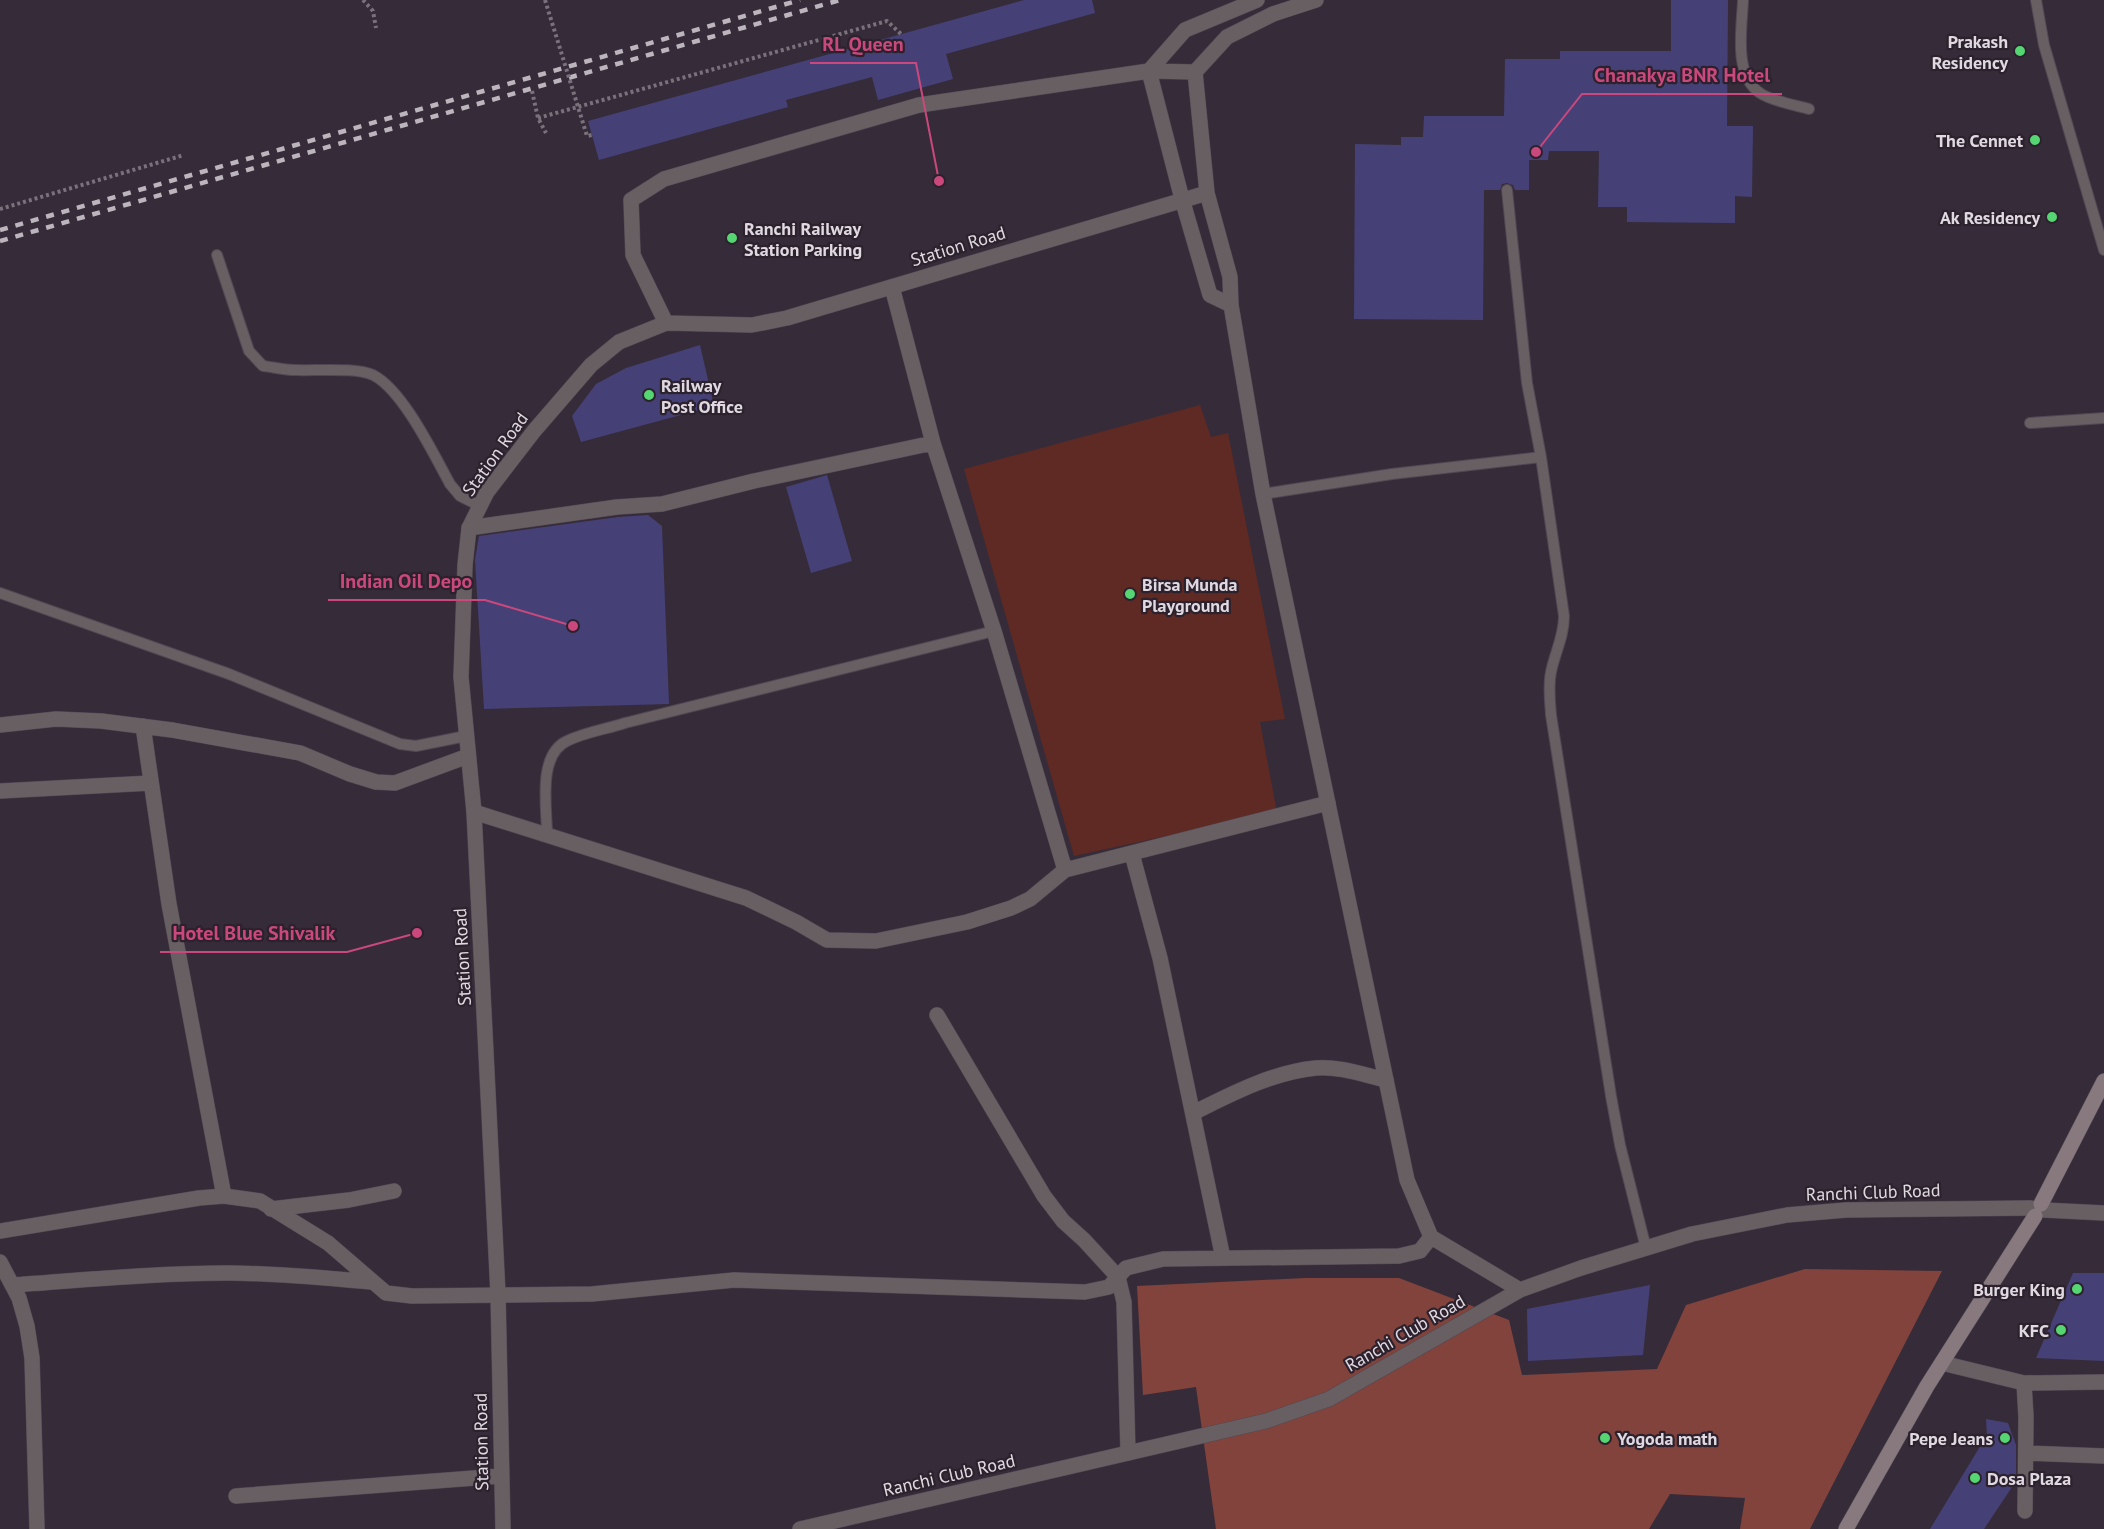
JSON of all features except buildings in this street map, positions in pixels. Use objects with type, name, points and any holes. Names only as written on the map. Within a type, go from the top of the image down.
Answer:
[{"type":"main road","points":[[1846,1529],[1942,1363],[2038,1210],[2104,1081]]},
{"type":"street","points":[[1149,71],[1185,30],[1257,0]]},
{"type":"street","points":[[1316,0],[1273,14],[1227,37],[1195,72],[1207,193],[1230,277],[1231,305],[1263,494],[1407,1180],[1431,1237],[1520,1290]]},
{"type":"street","points":[[1149,71],[1210,295],[1231,305]]},
{"type":"street","points":[[666,323],[633,255],[632,200],[664,179],[919,105],[1149,71],[1195,72]]},
{"type":"street","name":"Station Road","points":[[502,1529],[498,1294],[474,812],[461,677],[464,576],[469,528],[487,492],[534,430],[591,365],[619,342],[666,323],[752,325],[787,318],[1207,193]]},
{"type":"street","points":[[892,287],[933,443],[994,631],[1065,870]]},
{"type":"street","points":[[469,528],[617,507],[662,504],[754,481],[933,443]]},
{"type":"street","points":[[0,725],[56,719],[101,721],[231,739],[300,753],[376,782],[395,783],[468,756]]},
{"type":"street","points":[[143,726],[169,904],[224,1196]]},
{"type":"street","points":[[0,791],[151,783]]},
{"type":"street","points":[[474,812],[746,898],[828,940],[854,942],[876,941],[966,922],[1011,908],[1037,895],[1065,870],[1328,803]]},
{"type":"street","points":[[1132,854],[1160,958],[1223,1258]]},
{"type":"street","points":[[937,1015],[1044,1196],[1063,1221],[1118,1277],[1124,1302],[1128,1453]]},
{"type":"street","points":[[1193,1113],[1230,1095],[1284,1074],[1318,1068],[1340,1070],[1386,1080]]},
{"type":"street","points":[[271,1209],[349,1200],[394,1191]]},
{"type":"street","points":[[0,1231],[199,1198],[224,1196],[260,1201],[328,1243],[386,1293],[412,1296],[592,1294],[734,1281],[1085,1292],[1109,1287],[1126,1268],[1163,1258],[1399,1256],[1420,1251],[1431,1237]]},
{"type":"street","name":"Ranchi Club Road","points":[[800,1529],[1266,1421],[1329,1399],[1520,1290],[1581,1268],[1692,1234],[1787,1215],[1846,1210],[2038,1210],[2104,1213]]},
{"type":"street","points":[[0,1262],[19,1298],[27,1326],[32,1358],[37,1529]]},
{"type":"street","points":[[12,1285],[230,1273],[371,1282]]},
{"type":"street","points":[[1942,1363],[2024,1383],[2104,1382]]},
{"type":"street","points":[[2024,1383],[2025,1510]]},
{"type":"street","points":[[2026,1453],[2104,1456]]},
{"type":"street","points":[[236,1496],[501,1476]]},
{"type":"lane","points":[[1743,0],[1742,57],[1751,86],[1762,95],[1809,109]]},
{"type":"lane","points":[[2036,0],[2044,45],[2104,250]]},
{"type":"lane","points":[[1507,190],[1527,383],[1541,457],[1564,616],[1564,631],[1550,679],[1551,715],[1611,1096],[1620,1145],[1646,1248]]},
{"type":"lane","points":[[217,255],[249,351],[263,366],[373,375],[405,405],[450,484],[460,496],[480,506]]},
{"type":"lane","points":[[2030,423],[2104,418]]},
{"type":"lane","points":[[1263,494],[1414,471],[1541,457]]},
{"type":"lane","points":[[0,593],[229,674],[400,744],[416,747],[466,736]]},
{"type":"lane","points":[[547,836],[547,767],[554,752],[566,741],[625,723],[994,631]]},
{"type":"path","points":[[363,0],[373,11],[376,27]]},
{"type":"path","points":[[545,0],[587,136],[592,135]]},
{"type":"path","points":[[538,118],[887,21],[901,34]]},
{"type":"path","points":[[532,91],[538,118],[546,133]]},
{"type":"path","points":[[0,208],[184,155]]},
{"type":"shaded area","name":"Birsa Munda Playground","points":[[1200,405],[1211,437],[1228,433],[1285,719],[1260,722],[1277,812],[1074,856],[964,469]]},
{"type":"shaded area","name":"Yogoda math","points":[[1805,1269],[1942,1271],[1810,1529],[1740,1529],[1745,1498],[1670,1494],[1649,1529],[1216,1529],[1196,1387],[1143,1395],[1137,1286],[1305,1278],[1399,1278],[1509,1320],[1522,1375],[1657,1369],[1686,1305]]},
{"type":"railway","points":[[0,230],[800,0]]},
{"type":"railway","points":[[0,241],[840,0]]},
{"type":"place","name":"Prakash Residency","points":[[2020,51]]},
{"type":"place","name":"The Cennet","points":[[2035,140]]},
{"type":"place","name":"Chanakya BNR Hotel","points":[[1536,152]]},
{"type":"place","name":"RL Queen","points":[[939,181]]},
{"type":"place","name":"Ak Residency","points":[[2052,217]]},
{"type":"place","name":"Ranchi Railway Station Parking","points":[[732,238]]},
{"type":"place","name":"Railway Post Office","points":[[649,395]]},
{"type":"place","name":"Birsa Munda Playground","points":[[1130,594]]},
{"type":"place","name":"Indian Oil Depo","points":[[573,626]]},
{"type":"place","name":"Hotel Blue Shivalik","points":[[417,933]]},
{"type":"place","name":"Burger King","points":[[2077,1289]]},
{"type":"place","name":"KFC","points":[[2061,1330]]},
{"type":"place","name":"Yogoda math","points":[[1605,1438]]},
{"type":"place","name":"Pepe Jeans","points":[[2005,1438]]},
{"type":"place","name":"Dosa Plaza","points":[[1975,1478]]}]
